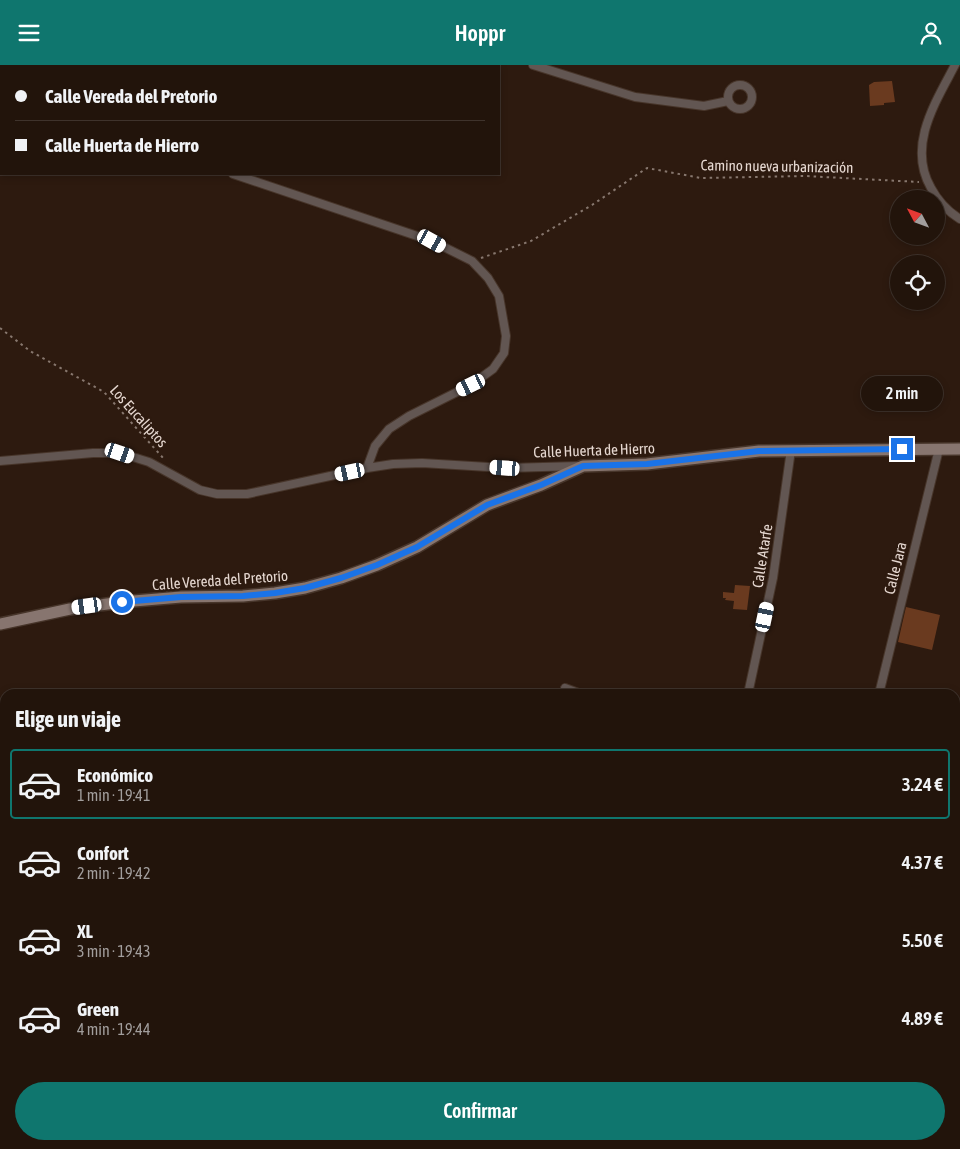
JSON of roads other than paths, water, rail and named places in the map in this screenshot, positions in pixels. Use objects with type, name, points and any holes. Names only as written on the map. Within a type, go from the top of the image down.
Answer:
[{"type":"street","points":[[533,65],[635,97],[704,106],[728,101]]},
{"type":"street","points":[[955,65],[932,107],[923,134],[921,151],[927,182],[936,198],[946,209],[960,219]]},
{"type":"street","points":[[236,175],[432,241],[472,261],[488,278],[499,296],[506,336],[504,353],[493,369],[471,385],[409,416],[389,429],[375,446],[367,468]]},
{"type":"street","name":"Calle Jara","points":[[880,689],[939,449]]},
{"type":"street","name":"Calle Huerta de Hierro","points":[[0,461],[93,453],[120,453],[149,463],[200,489],[217,494],[248,494],[367,468],[422,463],[505,468],[583,466],[647,464],[759,451],[960,449]]},
{"type":"street","name":"Calle Atarfe","points":[[749,689],[773,578],[791,450]]},
{"type":"street","name":"Calle Vereda del Pretorio","points":[[1,624],[70,609],[122,602],[181,597],[243,596],[305,588],[377,565],[417,547],[487,505],[541,485],[583,466]]},
{"type":"street","points":[[540,467],[544,474],[541,485]]}]
